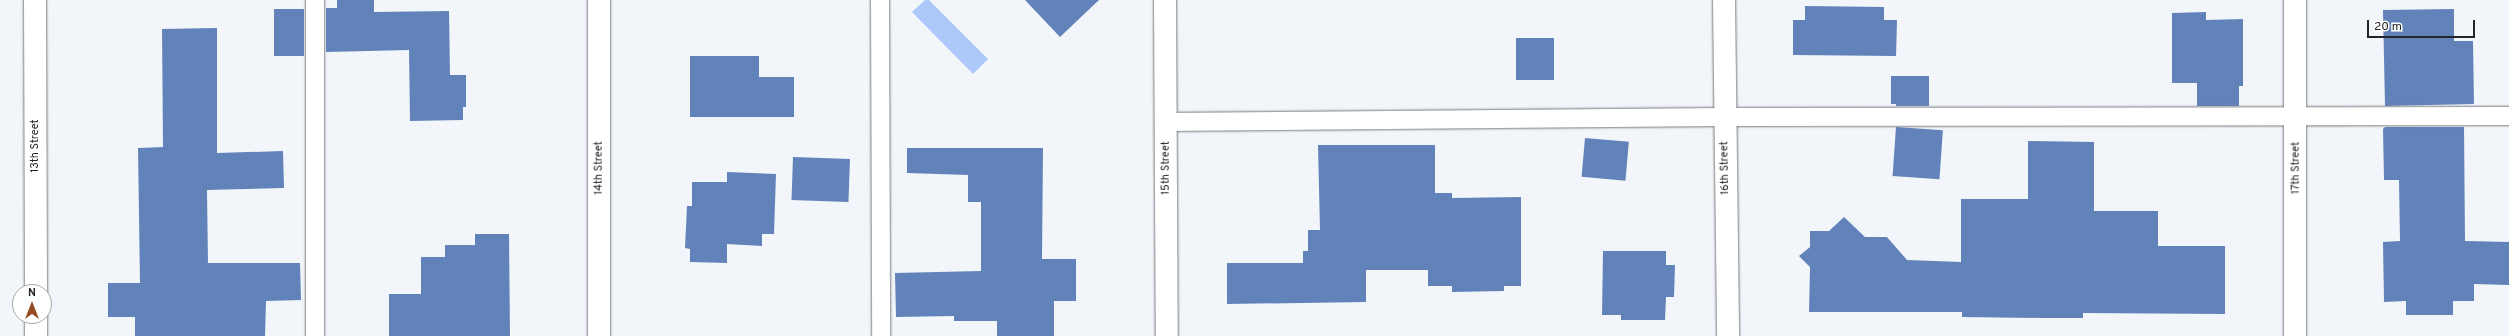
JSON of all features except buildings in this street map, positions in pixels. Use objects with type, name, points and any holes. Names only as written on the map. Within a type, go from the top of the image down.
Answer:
[{"type":"street","name":"13th Street","points":[[35,0],[36,284]]},
{"type":"street","name":"14th Street","points":[[599,0],[599,336]]},
{"type":"street","name":"15th Street","points":[[1164,0],[1167,336]]},
{"type":"street","name":"16th Street","points":[[1724,0],[1724,117],[1728,336]]},
{"type":"street","name":"17th Street","points":[[2295,0],[2295,336]]},
{"type":"street","points":[[36,324],[36,336]]},
{"type":"lane","points":[[315,0],[315,336]]},
{"type":"lane","points":[[880,0],[881,336]]},
{"type":"lane","points":[[1165,122],[1724,117],[2509,116]]},
{"type":"water","points":[[925,0],[929,0],[988,59],[973,74],[912,12]]}]
